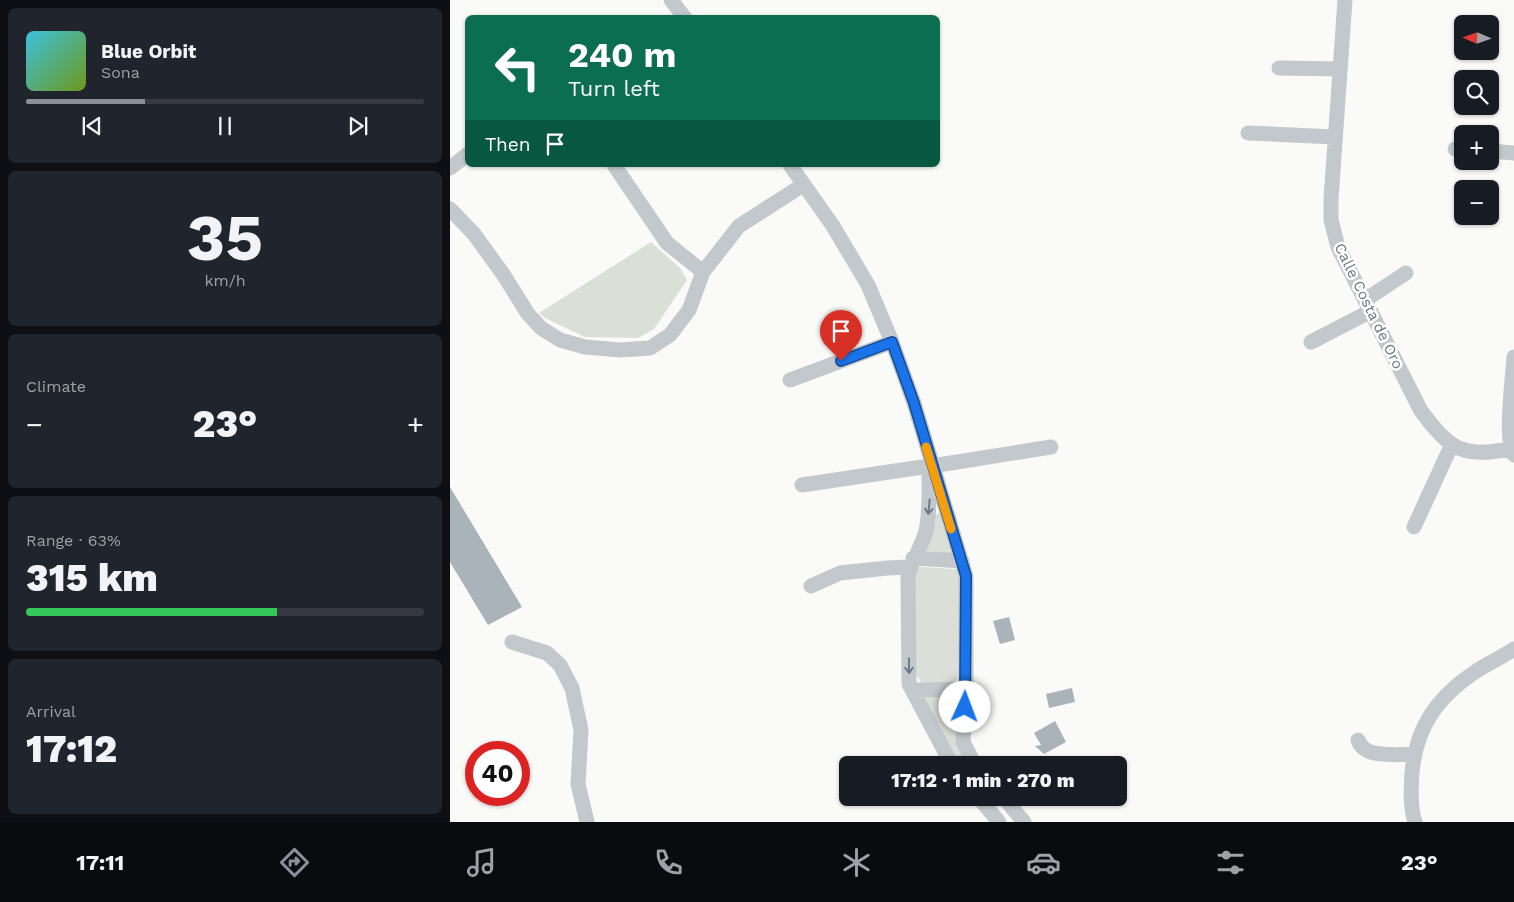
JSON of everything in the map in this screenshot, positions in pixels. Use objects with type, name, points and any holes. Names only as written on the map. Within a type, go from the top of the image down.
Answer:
[{"type":"street","points":[[671,0],[683,15]]},
{"type":"street","name":"Calle Costa de Oro","points":[[1345,0],[1331,200],[1333,228],[1344,261],[1421,411],[1438,433],[1459,450],[1487,454],[1512,452]]},
{"type":"street","points":[[1279,68],[1340,69]]},
{"type":"street","points":[[1248,133],[1335,137]]},
{"type":"street","points":[[1499,152],[1514,153]]},
{"type":"street","points":[[450,168],[465,156]]},
{"type":"street","points":[[615,167],[667,243],[704,272]]},
{"type":"street","points":[[791,167],[833,226],[868,285],[892,342],[914,403],[930,464],[962,561],[966,576],[966,689],[963,742],[970,756]]},
{"type":"street","points":[[450,209],[474,234],[503,274],[528,314],[534,321],[560,340],[585,347],[620,350],[650,348],[670,335],[689,310],[704,272],[739,226],[804,185]]},
{"type":"street","points":[[1310,342],[1368,305],[1406,273]]},
{"type":"street","points":[[790,380],[892,342]]},
{"type":"street","points":[[1512,452],[1509,434],[1514,357]]},
{"type":"street","points":[[1414,526],[1452,444]]},
{"type":"street","points":[[802,485],[1051,447]]},
{"type":"street","points":[[930,464],[929,507],[925,532],[908,576],[909,684],[947,756]]},
{"type":"street","points":[[811,586],[840,574],[912,563],[962,561]]},
{"type":"street","points":[[512,642],[547,653],[560,665],[572,688],[581,730],[578,784],[587,822]]},
{"type":"street","points":[[1415,822],[1411,806],[1412,755],[1421,729],[1438,705],[1460,682],[1514,649]]},
{"type":"street","points":[[912,690],[966,689]]},
{"type":"street","points":[[1358,740],[1362,748],[1371,753],[1412,755]]},
{"type":"street","points":[[986,806],[999,822]]},
{"type":"street","points":[[1011,806],[1024,822]]},
{"type":"shaded area","points":[[651,242],[680,268],[687,280],[654,329],[638,338],[585,337],[545,318],[539,313]]},
{"type":"shaded area","points":[[940,512],[953,552],[950,556],[925,555],[934,516]]},
{"type":"shaded area","points":[[920,567],[956,569],[960,571],[959,675],[955,681],[922,683],[916,675],[914,573]]},
{"type":"shaded area","points":[[928,695],[959,697],[969,756],[954,756],[925,699]]},
{"type":"building","points":[[450,487],[522,607],[488,625],[450,562]]},
{"type":"building","points":[[1009,617],[1015,640],[1000,644],[993,621]]},
{"type":"building","points":[[1072,688],[1075,702],[1049,708],[1046,694]]},
{"type":"building","points":[[1055,721],[1066,742],[1044,754],[1035,746],[1041,745],[1034,733]]},
{"type":"slow traffic","points":[[926,447],[951,529]]},
{"type":"route","points":[[841,361],[892,342],[898,357],[914,403],[966,576],[965,707]]}]
